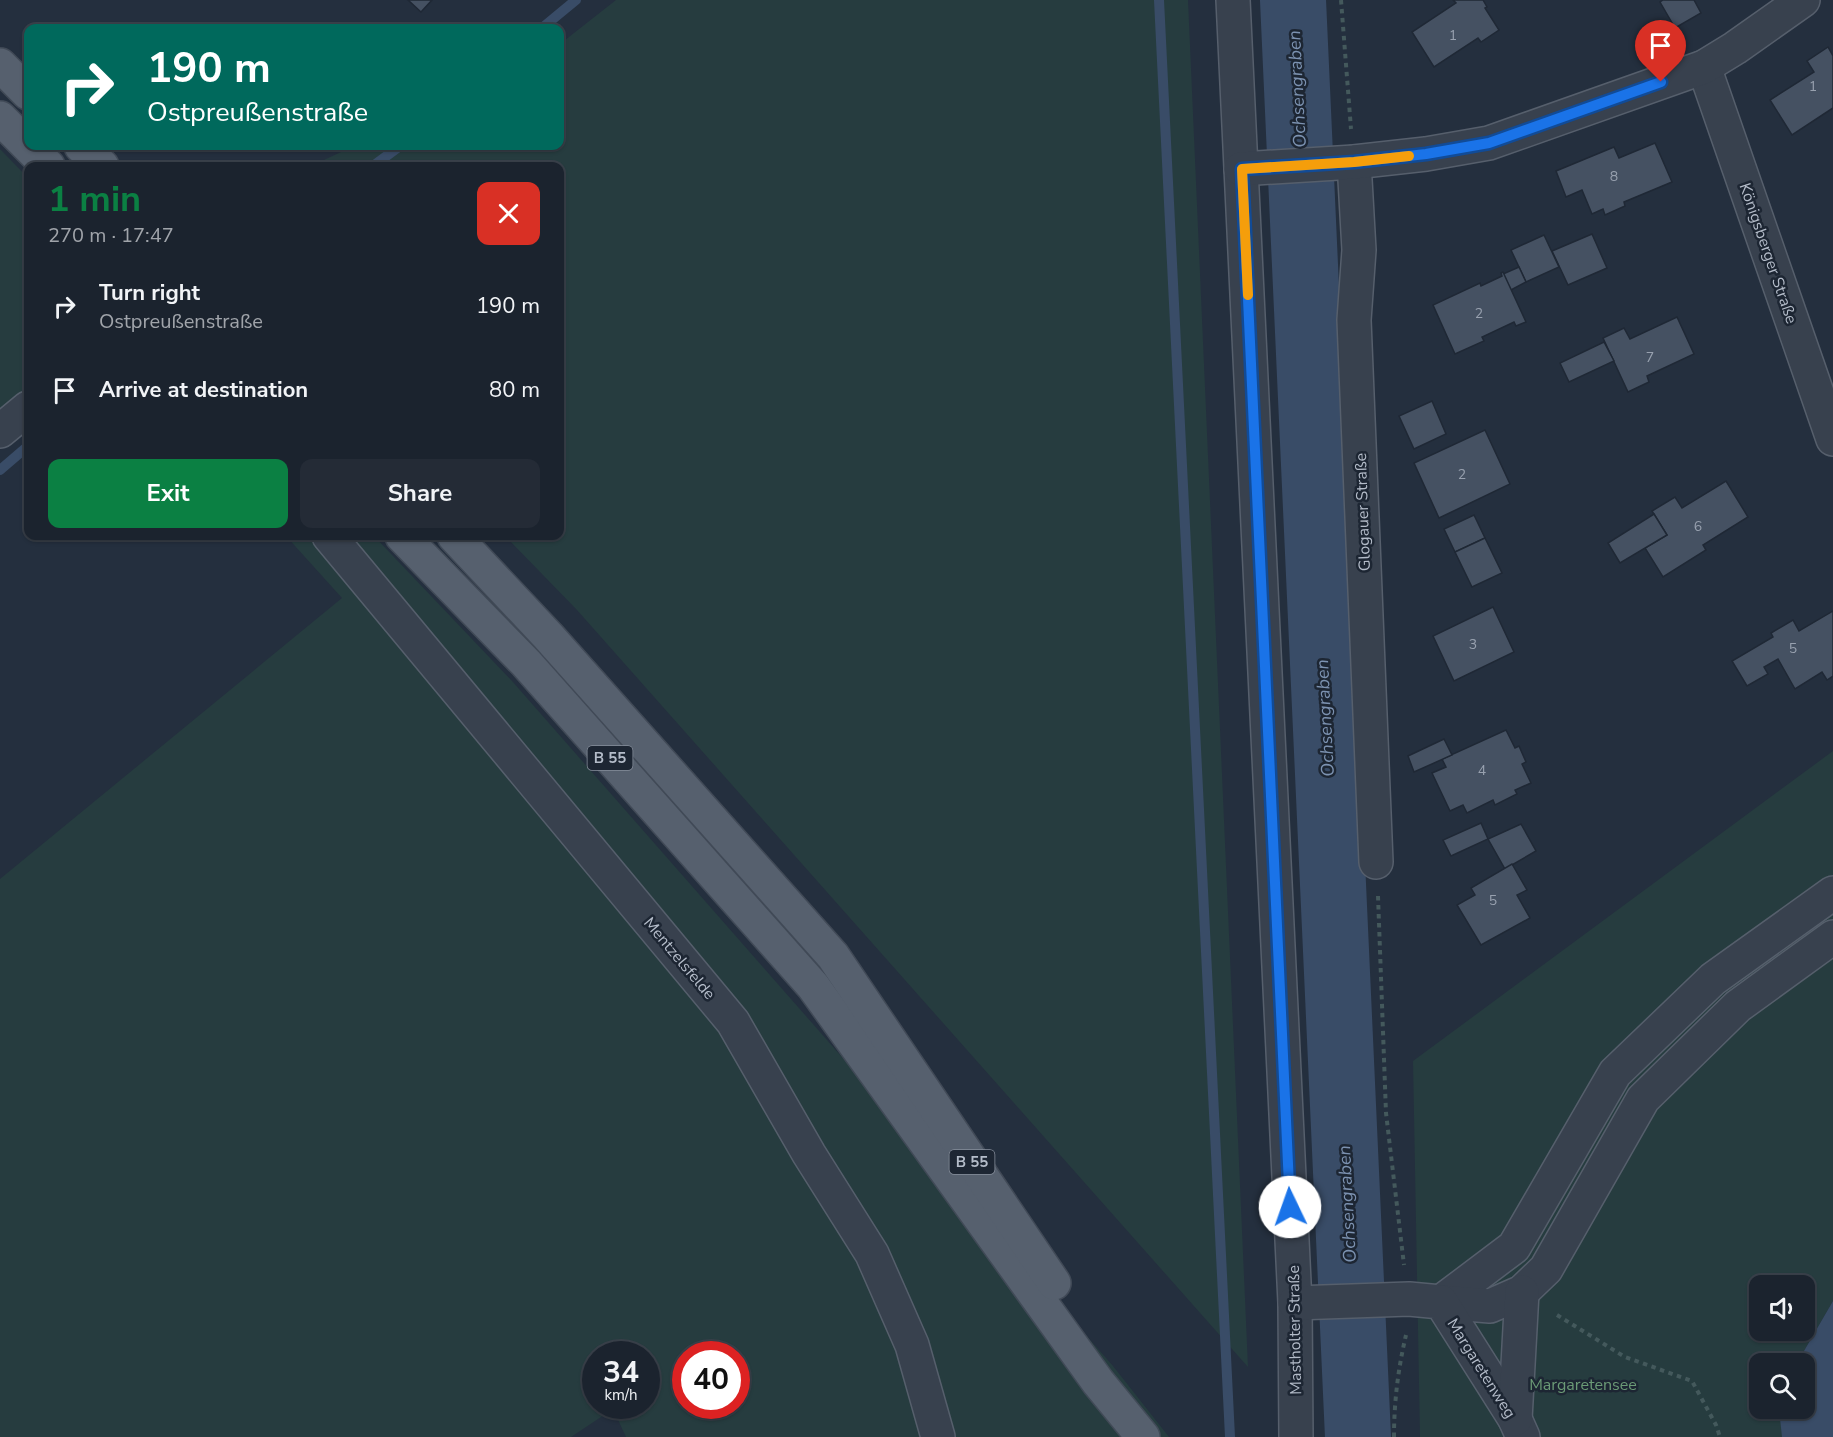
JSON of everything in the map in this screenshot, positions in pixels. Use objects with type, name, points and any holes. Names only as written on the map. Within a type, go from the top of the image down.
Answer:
[{"type":"main road","points":[[0,65],[24,89]]},
{"type":"main road","points":[[0,118],[24,142]]},
{"type":"main road","points":[[32,150],[44,162]]},
{"type":"main road","points":[[85,150],[98,162]]},
{"type":"main road","name":"B 55","points":[[406,540],[526,663],[813,986],[1105,1375],[1167,1437]]},
{"type":"main road","name":"B 55","points":[[458,540],[548,636],[833,956],[1143,1437]]},
{"type":"street","name":"Mastholter Straße","points":[[1233,0],[1255,168],[1304,1303],[1296,1437]]},
{"type":"street","points":[[1255,168],[1347,163],[1426,154],[1489,143],[1704,68],[1803,0]]},
{"type":"street","name":"Königsberger Straße","points":[[1704,68],[1833,439]]},
{"type":"street","name":"Glogauer Straße","points":[[1347,163],[1359,250],[1354,320],[1376,862]]},
{"type":"street","points":[[0,431],[24,411]]},
{"type":"street","name":"Mentzelsfelde","points":[[332,540],[733,1022],[809,1154],[872,1254],[912,1345],[938,1437]]},
{"type":"street","points":[[1441,1302],[1515,1247],[1615,1074],[1713,979],[1833,893]]},
{"type":"street","points":[[1441,1302],[1490,1306],[1522,1292],[1546,1269],[1643,1099],[1738,1006],[1833,937]]},
{"type":"street","points":[[1519,1428],[1522,1292]]},
{"type":"street","name":"Margaretenweg","points":[[1304,1303],[1400,1299],[1441,1302],[1519,1428]]},
{"type":"path","points":[[1341,0],[1347,163]]},
{"type":"path","points":[[1376,862],[1386,1113],[1400,1299],[1408,1326],[1399,1364],[1394,1437]]},
{"type":"path","points":[[1522,1292],[1625,1357],[1692,1381],[1720,1437]]},
{"type":"green space","points":[[616,0],[1188,0],[1248,1367],[577,610],[509,540],[564,540],[564,162],[320,162],[345,150],[564,150],[564,41]]},
{"type":"green space","points":[[0,149],[24,174],[24,392],[0,412]]},
{"type":"green space","points":[[290,540],[378,540],[512,681],[1113,1366],[1169,1437],[626,1437],[618,1419],[660,1419],[660,1341],[582,1341],[582,1419],[598,1419],[571,1437],[0,1437],[0,879],[342,598]]},
{"type":"green space","name":"Margaretensee","points":[[1833,751],[1833,1301],[1815,1332],[1815,1275],[1749,1275],[1749,1341],[1810,1341],[1803,1353],[1749,1353],[1749,1419],[1812,1419],[1833,1437],[1420,1437],[1413,1061]]},
{"type":"water","points":[[1833,1301],[1833,1437],[1782,1437],[1780,1419],[1815,1419],[1815,1353],[1803,1353],[1810,1341],[1815,1341],[1815,1332]]},
{"type":"building","points":[[408,0],[432,0],[421,12]]},
{"type":"building","points":[[1453,0],[1483,0],[1487,7],[1485,8],[1499,30],[1481,42],[1478,38],[1434,67],[1412,32],[1456,3]]},
{"type":"building","points":[[1663,0],[1694,0],[1701,13],[1675,28],[1660,2]]},
{"type":"building","points":[[1828,47],[1833,56],[1833,108],[1792,135],[1770,100],[1814,72],[1807,61]]},
{"type":"building","points":[[1655,143],[1672,182],[1624,202],[1625,206],[1605,215],[1603,209],[1592,214],[1582,190],[1566,197],[1556,171],[1614,147],[1619,158]]},
{"type":"building","points":[[1592,234],[1607,268],[1568,285],[1552,251]]},
{"type":"building","points":[[1544,235],[1559,267],[1526,282],[1511,250]]},
{"type":"building","points":[[1519,267],[1526,282],[1511,290],[1503,274]]},
{"type":"building","points":[[1503,272],[1526,322],[1516,326],[1514,322],[1482,337],[1484,341],[1455,354],[1433,305],[1480,283],[1481,286],[1502,276]]},
{"type":"building","points":[[1677,317],[1694,354],[1647,376],[1649,382],[1628,392],[1603,338],[1624,328],[1630,339]]},
{"type":"building","points":[[1604,342],[1614,361],[1569,382],[1560,363]]},
{"type":"building","points":[[1432,401],[1446,434],[1414,449],[1399,416]]},
{"type":"building","points":[[1485,430],[1510,484],[1439,518],[1414,463]]},
{"type":"building","points":[[1726,481],[1748,517],[1703,545],[1706,550],[1663,577],[1645,548],[1667,535],[1652,511],[1675,497],[1682,508]]},
{"type":"building","points":[[1654,514],[1667,535],[1620,563],[1608,543]]},
{"type":"building","points":[[1474,515],[1485,538],[1455,552],[1444,529]]},
{"type":"building","points":[[1485,538],[1502,573],[1472,587],[1455,552]]},
{"type":"building","points":[[1493,607],[1514,652],[1454,681],[1433,636]]},
{"type":"building","points":[[1833,611],[1833,676],[1827,680],[1822,672],[1795,689],[1778,659],[1764,667],[1768,674],[1747,686],[1732,661],[1773,637],[1771,633],[1793,620],[1799,631]]},
{"type":"building","points":[[1506,730],[1515,748],[1519,746],[1526,762],[1522,764],[1531,783],[1515,790],[1517,794],[1495,805],[1493,800],[1467,813],[1463,805],[1450,811],[1432,773],[1446,767],[1442,759]]},
{"type":"building","points":[[1444,739],[1452,755],[1414,772],[1408,756]]},
{"type":"building","points":[[1481,823],[1488,839],[1451,856],[1443,840]]},
{"type":"building","points":[[1521,824],[1536,851],[1505,869],[1488,839]]},
{"type":"building","points":[[1512,864],[1527,890],[1517,895],[1530,918],[1481,945],[1457,905],[1475,895],[1471,888]]},
{"type":"waterway","points":[[547,24],[576,0]]},
{"type":"waterway","points":[[1159,0],[1230,1437]]},
{"type":"waterway","name":"Ochsengraben","points":[[1293,0],[1358,1437]]},
{"type":"waterway","points":[[378,162],[395,150]]},
{"type":"waterway","points":[[0,470],[24,449]]},
{"type":"slow traffic","points":[[1248,295],[1242,169],[1409,156]]},
{"type":"route","points":[[1290,1207],[1242,169],[1354,162],[1426,154],[1489,143],[1661,82]]}]
